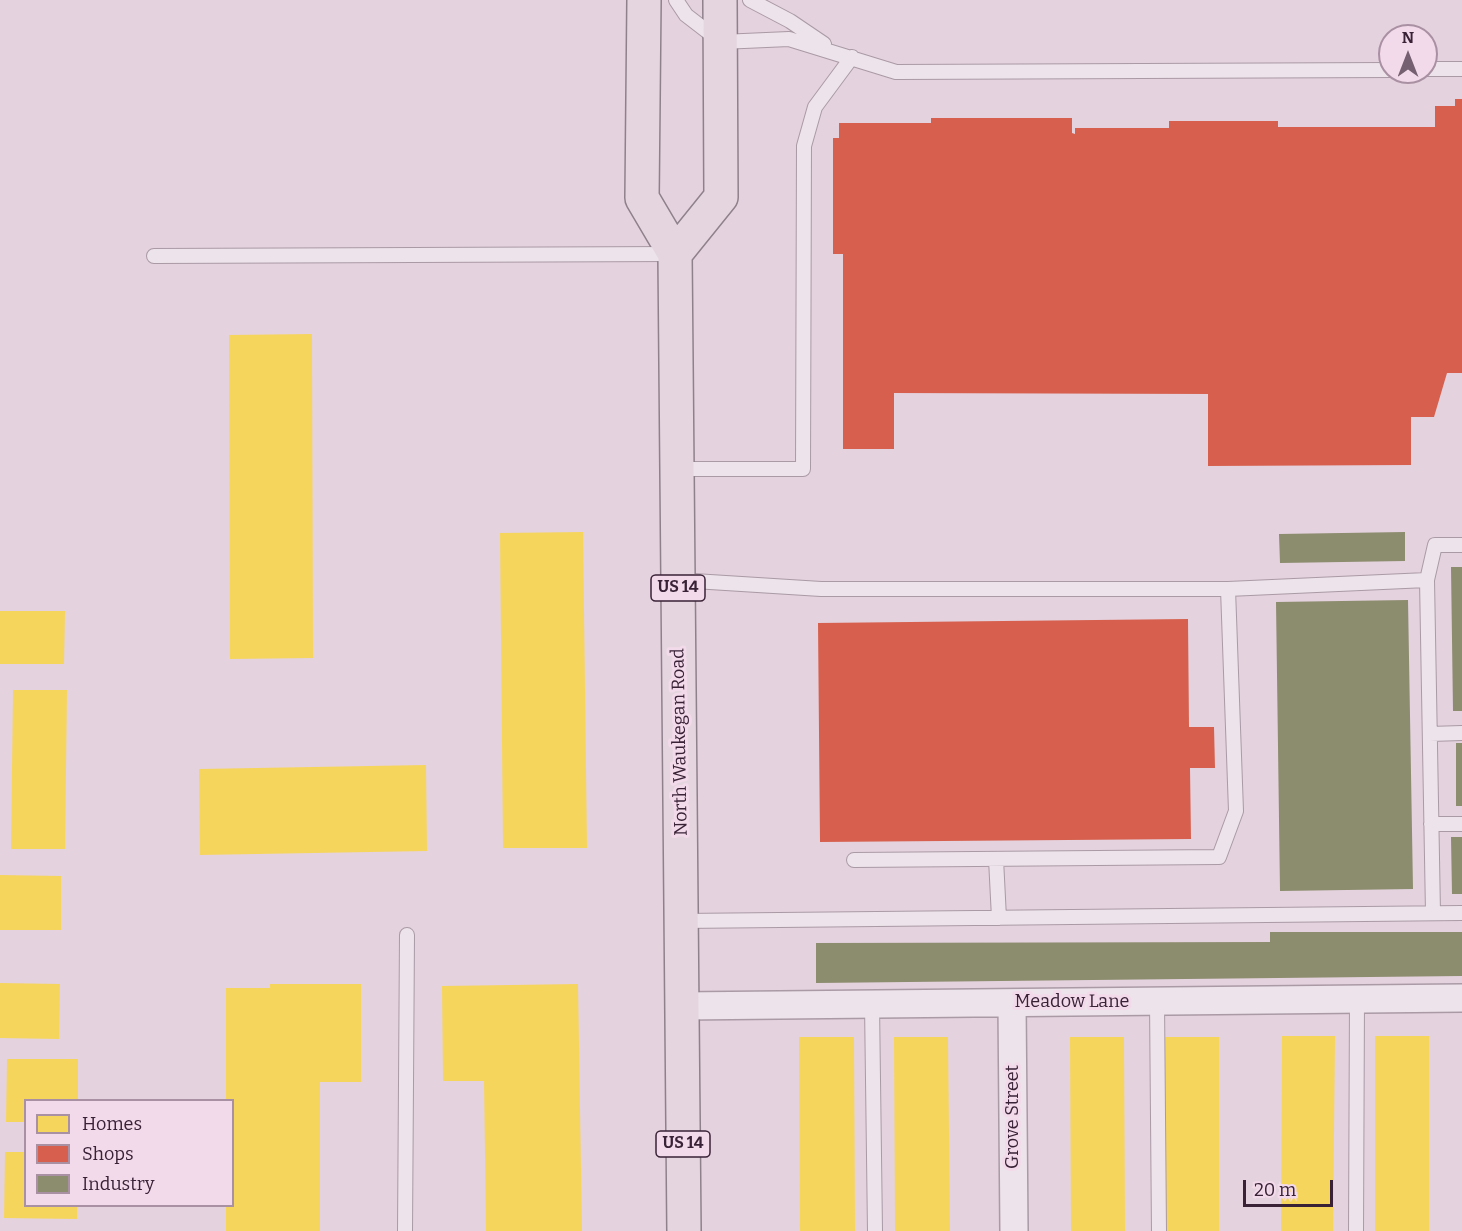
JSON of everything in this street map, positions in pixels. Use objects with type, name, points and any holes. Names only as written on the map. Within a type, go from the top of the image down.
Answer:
[{"type":"main road","name":"North Waukegan Road","points":[[644,0],[642,198],[675,254],[684,1231]]},
{"type":"main road","points":[[675,254],[721,197],[720,0]]},
{"type":"street","name":"Meadow Lane","points":[[682,1006],[1462,999]]},
{"type":"street","name":"Grove Street","points":[[1012,1003],[1014,1231]]},
{"type":"lane","points":[[676,0],[687,15],[721,42],[789,39],[896,72],[1378,70]]},
{"type":"lane","points":[[750,0],[790,21],[833,51]]},
{"type":"lane","points":[[678,469],[803,469],[804,146],[814,107],[852,57]]},
{"type":"lane","points":[[1438,69],[1462,69]]},
{"type":"lane","points":[[154,256],[675,254]]},
{"type":"lane","points":[[1432,913],[1426,580],[1435,544],[1462,544]]},
{"type":"lane","points":[[678,580],[821,589],[1228,589],[1426,580]]},
{"type":"lane","points":[[854,860],[1219,857],[1236,811],[1228,589]]},
{"type":"lane","points":[[1430,734],[1462,734]]},
{"type":"lane","points":[[1431,824],[1462,824]]},
{"type":"lane","points":[[996,859],[999,918]]},
{"type":"lane","points":[[682,921],[1462,913]]},
{"type":"lane","points":[[405,1231],[407,935]]},
{"type":"lane","points":[[1356,1231],[1357,1000]]},
{"type":"lane","points":[[1157,1002],[1159,1231]]},
{"type":"lane","points":[[872,1004],[875,1231]]},
{"type":"building: Homes","points":[[312,334],[313,658],[230,659],[229,335]]},
{"type":"building: Homes","points":[[583,532],[587,848],[503,848],[500,533]]},
{"type":"building: Homes","points":[[0,611],[65,611],[64,664],[0,664]]},
{"type":"building: Homes","points":[[13,690],[67,690],[65,849],[11,849]]},
{"type":"building: Homes","points":[[426,765],[427,851],[200,855],[199,769]]},
{"type":"building: Homes","points":[[0,875],[61,876],[61,930],[0,930]]},
{"type":"building: Homes","points":[[0,983],[60,984],[59,1039],[0,1038]]},
{"type":"building: Homes","points":[[270,984],[361,984],[361,1082],[320,1082],[320,1231],[226,1231],[226,1207],[234,1207],[234,1099],[226,1099],[226,988],[270,988]]},
{"type":"building: Homes","points":[[578,984],[582,1231],[486,1231],[484,1081],[443,1081],[442,986]]},
{"type":"building: Homes","points":[[1282,1036],[1335,1036],[1333,1231],[1281,1231]]},
{"type":"building: Homes","points":[[1375,1036],[1429,1036],[1429,1231],[1375,1231]]},
{"type":"building: Homes","points":[[799,1037],[854,1037],[855,1231],[800,1231]]},
{"type":"building: Homes","points":[[894,1037],[948,1037],[950,1231],[895,1231]]},
{"type":"building: Homes","points":[[1070,1037],[1124,1037],[1125,1231],[1071,1231]]},
{"type":"building: Homes","points":[[1165,1037],[1219,1037],[1219,1231],[1165,1231]]},
{"type":"building: Homes","points":[[7,1059],[78,1059],[78,1099],[24,1099],[24,1122],[6,1122]]},
{"type":"building: Homes","points":[[5,1152],[24,1152],[24,1207],[77,1207],[77,1219],[4,1218]]},
{"type":"building: Shops","points":[[1455,99],[1462,99],[1462,373],[1447,373],[1434,417],[1411,417],[1411,465],[1208,466],[1208,394],[894,393],[894,449],[843,449],[843,254],[833,254],[833,138],[839,138],[839,123],[931,123],[931,118],[1072,118],[1072,133],[1075,134],[1075,128],[1169,128],[1169,121],[1278,121],[1278,127],[1435,127],[1435,106],[1455,106]]},
{"type":"building: Shops","points":[[1188,619],[1189,727],[1214,727],[1215,768],[1190,768],[1191,839],[820,842],[818,623]]},
{"type":"building: Industry","points":[[1405,532],[1405,561],[1280,563],[1279,534]]},
{"type":"building: Industry","points":[[1451,567],[1462,567],[1462,711],[1453,711]]},
{"type":"building: Industry","points":[[1408,600],[1413,889],[1280,891],[1276,602]]},
{"type":"building: Industry","points":[[1456,743],[1462,743],[1462,806],[1456,806]]},
{"type":"building: Industry","points":[[1451,837],[1462,837],[1462,894],[1452,894]]},
{"type":"building: Industry","points":[[1270,932],[1462,932],[1462,976],[816,983],[816,943],[1270,942]]}]
